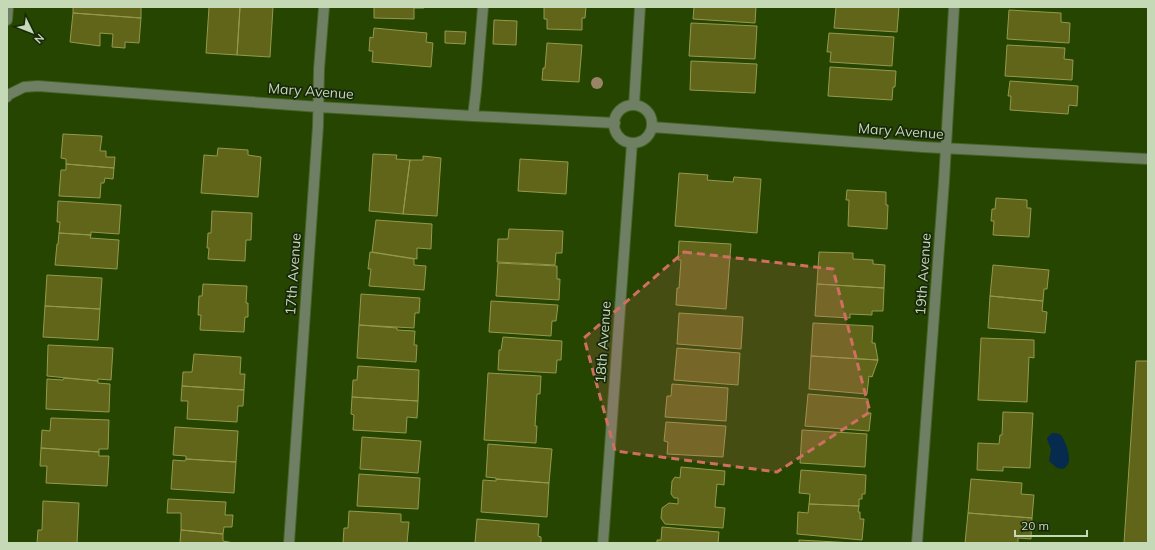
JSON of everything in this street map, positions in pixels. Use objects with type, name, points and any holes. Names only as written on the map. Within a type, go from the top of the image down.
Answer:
[{"type":"street","points":[[7,20],[8,7]]},
{"type":"street","name":"17th Avenue","points":[[289,543],[319,107],[319,68],[324,7]]},
{"type":"street","points":[[473,116],[482,7]]},
{"type":"street","points":[[634,105],[640,7]]},
{"type":"street","name":"19th Avenue","points":[[917,543],[943,196],[954,7]]},
{"type":"street","name":"Mary Avenue","points":[[7,96],[24,87],[38,86],[319,107],[614,123]]},
{"type":"street","points":[[634,105],[639,106],[648,112],[651,116],[652,126],[647,137],[632,143],[626,141],[617,134],[614,123],[616,117],[623,108],[634,105]]},
{"type":"street","name":"Mary Avenue","points":[[652,126],[945,148],[1148,159]]},
{"type":"street","name":"18th Avenue","points":[[603,543],[632,143]]},
{"type":"highlighted area","points":[[684,252],[833,269],[870,412],[777,472],[615,451],[584,338]]},
{"type":"water","points":[[1052,433],[1061,436],[1067,446],[1069,461],[1067,466],[1063,469],[1057,468],[1049,461],[1051,449],[1047,438]]},
{"type":"building","points":[[73,7],[141,7],[141,18],[73,13]]},
{"type":"building","points":[[209,7],[240,7],[237,55],[206,53]]},
{"type":"building","points":[[240,7],[273,7],[270,57],[237,55]]},
{"type":"building","points":[[374,7],[424,8],[414,8],[414,19],[374,18]]},
{"type":"building","points":[[544,7],[586,7],[585,18],[582,18],[582,30],[547,29],[547,19],[544,19]]},
{"type":"building","points":[[694,7],[756,7],[755,23],[693,19]]},
{"type":"building","points":[[836,7],[899,7],[897,32],[834,28]]},
{"type":"building","points":[[1009,10],[1061,13],[1061,22],[1070,23],[1069,43],[1007,39]]},
{"type":"building","points":[[73,13],[141,18],[139,43],[125,42],[125,48],[112,47],[113,34],[100,33],[100,46],[70,42]]},
{"type":"building","points":[[494,20],[517,21],[516,45],[493,44]]},
{"type":"building","points":[[691,23],[757,26],[755,59],[689,56]]},
{"type":"building","points":[[374,28],[427,33],[426,42],[433,43],[431,67],[372,62],[373,51],[369,51],[370,37],[373,38]]},
{"type":"building","points":[[445,31],[466,32],[465,44],[445,43]]},
{"type":"building","points":[[829,33],[894,37],[892,66],[830,62],[831,52],[827,52]]},
{"type":"building","points":[[547,43],[582,45],[579,82],[542,80],[543,68],[545,68]]},
{"type":"building","points":[[1007,45],[1065,48],[1064,59],[1073,60],[1072,80],[1005,76]]},
{"type":"building","points":[[691,61],[757,64],[755,93],[690,90]]},
{"type":"building","points":[[830,67],[896,71],[892,100],[828,96]]},
{"type":"building","points":[[1010,81],[1078,86],[1077,106],[1069,105],[1068,114],[1010,110],[1011,96],[1008,96]]},
{"type":"building","points":[[63,134],[102,136],[100,151],[106,151],[106,157],[115,157],[114,168],[66,164],[66,159],[61,158]]},
{"type":"building","points":[[218,148],[248,150],[248,155],[261,157],[258,197],[201,193],[204,155],[217,156]]},
{"type":"building","points":[[373,154],[397,155],[396,159],[410,160],[403,214],[369,211]]},
{"type":"building","points":[[423,156],[441,158],[437,216],[403,214],[410,160],[423,160]]},
{"type":"building","points":[[520,159],[568,162],[566,194],[518,191]]},
{"type":"building","points":[[66,164],[114,168],[113,179],[105,178],[104,183],[101,183],[100,198],[59,196],[61,170],[66,170]]},
{"type":"building","points":[[679,173],[708,175],[707,180],[733,182],[734,177],[761,179],[757,233],[675,226]]},
{"type":"building","points":[[847,190],[886,192],[886,205],[888,205],[887,229],[848,226],[849,200],[846,200]]},
{"type":"building","points":[[996,198],[1027,200],[1027,208],[1031,208],[1029,237],[993,235],[994,221],[991,221],[992,209],[995,209]]},
{"type":"building","points":[[58,201],[121,205],[119,234],[91,232],[91,235],[59,233],[60,222],[57,222]]},
{"type":"building","points":[[212,211],[252,213],[251,240],[246,240],[245,261],[208,259],[208,233],[211,233]]},
{"type":"building","points":[[376,220],[432,224],[431,249],[417,248],[417,259],[372,252]]},
{"type":"building","points":[[509,229],[563,231],[562,253],[556,253],[555,265],[497,262],[498,239],[508,239]]},
{"type":"building","points":[[59,233],[91,235],[90,238],[119,240],[117,269],[55,265]]},
{"type":"building","points":[[679,241],[731,244],[726,309],[676,305],[681,260],[678,260]]},
{"type":"building","points":[[370,252],[414,259],[414,265],[426,266],[424,290],[369,286],[371,269],[368,269]]},
{"type":"building","points":[[819,252],[853,253],[853,259],[873,260],[873,264],[885,265],[884,288],[817,284]]},
{"type":"building","points":[[498,263],[557,266],[557,279],[560,279],[559,300],[496,296]]},
{"type":"building","points":[[993,265],[1049,270],[1047,289],[1044,289],[1043,301],[990,296]]},
{"type":"building","points":[[47,275],[102,278],[100,309],[45,306]]},
{"type":"building","points":[[203,284],[247,286],[246,303],[248,303],[248,317],[245,317],[244,332],[200,330],[201,315],[198,315],[199,296],[202,296]]},
{"type":"building","points":[[817,284],[884,288],[883,311],[872,311],[872,315],[850,314],[850,318],[815,316]]},
{"type":"building","points":[[361,294],[420,298],[419,313],[415,313],[414,328],[359,325]]},
{"type":"building","points":[[990,296],[1043,301],[1042,311],[1047,312],[1045,333],[988,328]]},
{"type":"building","points":[[491,301],[558,305],[556,321],[552,321],[551,336],[489,332]]},
{"type":"building","points":[[45,306],[100,309],[98,340],[43,337]]},
{"type":"building","points":[[679,313],[743,317],[741,349],[677,344]]},
{"type":"building","points":[[813,323],[873,326],[872,343],[875,343],[878,360],[811,356]]},
{"type":"building","points":[[359,325],[415,331],[414,345],[417,345],[416,362],[357,358]]},
{"type":"building","points":[[503,337],[562,341],[561,360],[557,360],[556,373],[498,370],[499,350],[501,350]]},
{"type":"building","points":[[981,338],[1034,340],[1034,358],[1029,357],[1027,402],[978,400]]},
{"type":"building","points":[[48,345],[113,348],[111,380],[98,379],[98,381],[47,376]]},
{"type":"building","points":[[677,348],[740,353],[738,385],[674,380]]},
{"type":"building","points":[[194,354],[241,357],[240,374],[245,374],[244,390],[182,386],[183,372],[192,372]]},
{"type":"building","points":[[811,356],[878,360],[872,377],[869,376],[867,394],[809,389]]},
{"type":"building","points":[[1136,361],[1148,361],[1148,543],[1124,543]]},
{"type":"building","points":[[358,366],[419,370],[418,401],[352,397],[353,380],[357,380]]},
{"type":"building","points":[[488,373],[541,376],[540,394],[537,394],[535,426],[537,426],[536,443],[484,440]]},
{"type":"building","points":[[64,378],[98,381],[98,383],[110,384],[109,412],[46,409],[47,379],[63,380]]},
{"type":"building","points":[[672,384],[728,388],[726,421],[665,417],[667,396],[671,396]]},
{"type":"building","points":[[182,386],[244,390],[243,406],[238,406],[237,422],[187,419],[188,401],[181,401]]},
{"type":"building","points":[[808,394],[868,399],[867,413],[871,413],[869,431],[805,426]]},
{"type":"building","points":[[352,397],[418,401],[417,418],[407,417],[406,433],[353,430],[354,415],[351,414]]},
{"type":"building","points":[[1003,412],[1033,413],[1030,468],[1003,467],[1003,471],[977,470],[978,443],[999,444],[1000,435],[1002,435]]},
{"type":"building","points":[[51,418],[109,420],[108,449],[99,449],[99,452],[41,448],[42,430],[50,431]]},
{"type":"building","points":[[666,422],[726,426],[723,457],[667,454],[668,442],[664,441]]},
{"type":"building","points":[[175,427],[238,431],[236,462],[186,459],[186,456],[173,455]]},
{"type":"building","points":[[802,430],[867,434],[865,467],[800,463]]},
{"type":"building","points":[[362,437],[421,441],[418,473],[360,469]]},
{"type":"building","points":[[488,444],[552,449],[549,483],[486,477]]},
{"type":"building","points":[[41,448],[99,452],[99,456],[109,456],[107,486],[46,483],[47,466],[40,466]]},
{"type":"building","points":[[186,459],[236,462],[234,493],[171,489],[173,460],[185,461]]},
{"type":"building","points":[[681,467],[725,471],[724,485],[717,484],[715,507],[725,508],[723,528],[665,524],[661,518],[662,508],[669,503],[678,504],[678,498],[674,498],[671,494],[672,481],[675,477],[680,478]]},
{"type":"building","points":[[801,470],[866,475],[865,494],[862,494],[862,499],[859,499],[859,506],[809,504],[810,494],[799,493]]},
{"type":"building","points":[[359,474],[420,478],[418,509],[357,506]]},
{"type":"building","points":[[496,479],[549,483],[547,517],[481,512],[483,480],[496,481]]},
{"type":"building","points":[[971,479],[1022,483],[1021,494],[1034,495],[1032,518],[968,513]]},
{"type":"building","points":[[168,499],[226,502],[225,515],[233,515],[232,527],[224,527],[223,534],[181,530],[181,513],[167,513]]},
{"type":"building","points":[[43,501],[79,503],[77,543],[37,543],[38,530],[42,530]]},
{"type":"building","points":[[809,504],[859,506],[858,512],[860,512],[860,519],[864,519],[862,540],[797,534],[798,512],[808,513]]},
{"type":"building","points":[[349,511],[401,514],[401,522],[409,522],[407,543],[343,543],[344,528],[348,528]]},
{"type":"building","points":[[968,513],[1032,518],[1031,539],[1018,538],[1018,543],[965,543]]},
{"type":"building","points":[[477,519],[539,524],[538,536],[541,537],[541,543],[475,543]]},
{"type":"building","points":[[662,527],[719,532],[718,543],[657,543],[657,540],[661,540]]},
{"type":"building","points":[[181,530],[223,534],[223,541],[234,543],[180,543]]},
{"type":"building","points":[[799,540],[855,543],[799,543]]}]
